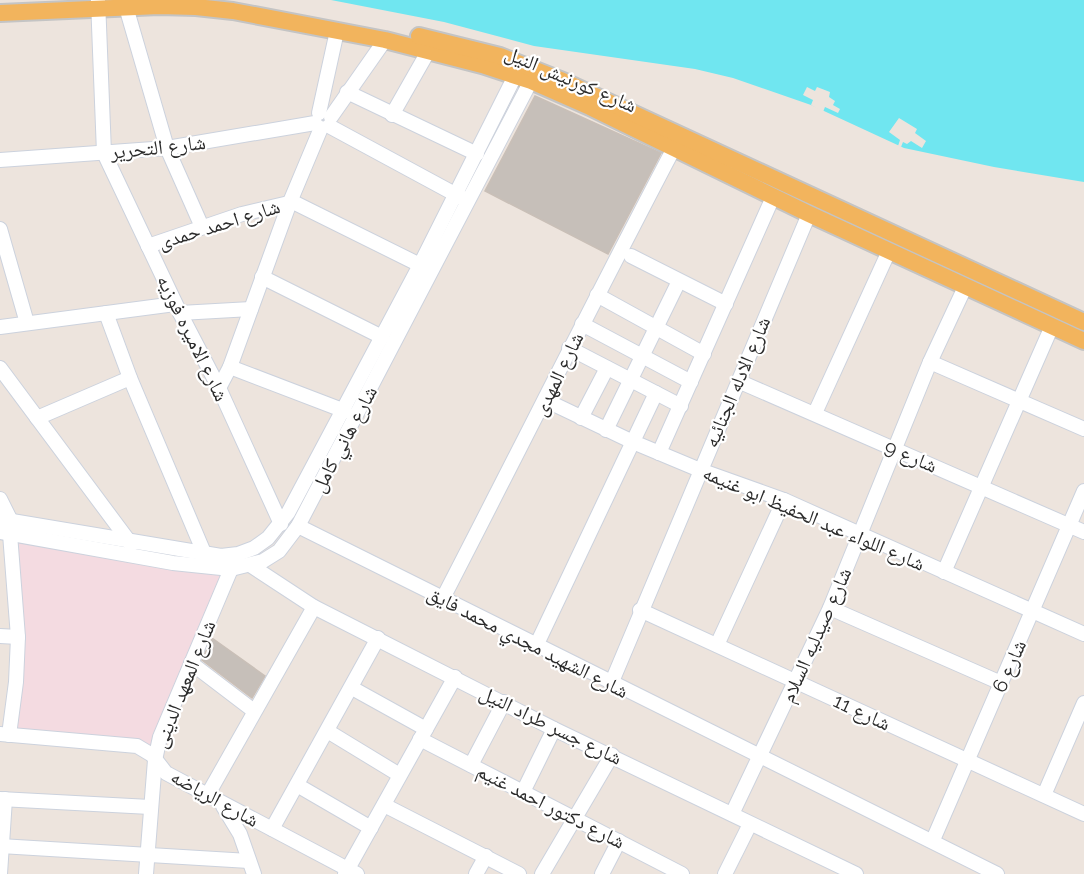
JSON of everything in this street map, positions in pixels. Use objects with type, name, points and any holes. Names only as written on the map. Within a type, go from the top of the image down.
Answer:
[{"type":"main road","name":"شارع كورنيش النيل","points":[[229,0],[425,37],[526,73],[1084,322]]},
{"type":"main road","name":"شارع كورنيش النيل","points":[[0,13],[124,3],[233,11],[385,40],[526,73],[809,214],[1084,341]]},
{"type":"street","points":[[124,3],[167,148],[202,227]]},
{"type":"street","points":[[98,4],[104,153]]},
{"type":"street","points":[[219,388],[230,367],[261,278],[323,121],[337,31]]},
{"type":"street","points":[[323,121],[385,40]]},
{"type":"street","points":[[392,115],[429,50]]},
{"type":"street","name":"شارع هاني كامل","points":[[5,526],[136,556],[231,569],[250,565],[279,551],[298,526],[382,337],[420,265],[462,198],[477,154],[526,73]]},
{"type":"street","name":"شارع هاني كامل","points":[[5,526],[130,542],[206,555],[238,554],[254,548],[268,538],[281,524],[352,406],[526,73]]},
{"type":"street","points":[[347,92],[477,154]]},
{"type":"street","points":[[323,121],[462,198]]},
{"type":"street","name":"شارع التحرير","points":[[0,160],[167,148],[323,121]]},
{"type":"street","name":"شارع المهدى","points":[[442,600],[545,400],[569,348],[674,148]]},
{"type":"street","name":"شارع الاميره فوزيه","points":[[104,153],[177,308],[219,388],[281,524]]},
{"type":"street","points":[[659,453],[773,196]]},
{"type":"street","name":"شارع احمد حمدى","points":[[148,246],[202,227],[290,202],[300,204],[420,265]]},
{"type":"street","name":"شارع الادله الجنائيه","points":[[611,684],[640,610],[809,214]]},
{"type":"street","points":[[0,229],[27,323]]},
{"type":"street","points":[[815,413],[889,251]]},
{"type":"street","points":[[631,256],[726,304]]},
{"type":"street","points":[[261,278],[382,337]]},
{"type":"street","points":[[606,430],[680,281]]},
{"type":"street","name":"شارع صيدليه السلام","points":[[732,814],[830,608],[930,362],[965,287]]},
{"type":"street","points":[[597,295],[704,354]]},
{"type":"street","points":[[0,327],[106,313],[177,308],[251,309]]},
{"type":"street","points":[[106,313],[130,378],[206,555]]},
{"type":"street","points":[[582,324],[691,382]]},
{"type":"street","points":[[944,572],[1053,326]]},
{"type":"street","points":[[569,348],[681,406]]},
{"type":"street","points":[[930,362],[1084,429]]},
{"type":"street","points":[[230,367],[352,406]]},
{"type":"street","points":[[0,368],[130,542],[136,556]]},
{"type":"street","points":[[581,418],[607,368]]},
{"type":"street","points":[[37,418],[130,378]]},
{"type":"street","name":"شارع 9","points":[[738,381],[1084,532]]},
{"type":"street","points":[[536,646],[656,393]]},
{"type":"street","name":"شارع اللواء عبد الحفيظ ابو غنيمه","points":[[545,400],[633,442],[700,470],[784,500],[1084,634]]},
{"type":"street","name":"شارع 6","points":[[933,840],[1084,491]]},
{"type":"street","points":[[0,499],[5,526],[7,580],[18,637],[16,682],[4,734]]},
{"type":"street","points":[[717,645],[784,500]]},
{"type":"street","name":"شارع الشهيد مجدي محمد فايق","points":[[298,526],[442,600],[759,757],[933,840],[997,874]]},
{"type":"street","name":"شارع المعهد الدينى","points":[[146,874],[155,760],[163,727],[238,554]]},
{"type":"street","name":"شارع جسر طراد النيل","points":[[250,565],[314,607],[554,729],[856,874]]},
{"type":"street","points":[[207,796],[314,607]]},
{"type":"street","points":[[830,608],[1001,683]]},
{"type":"street","name":"شارع 11","points":[[640,610],[1084,813]]},
{"type":"street","points":[[0,636],[18,637]]},
{"type":"street","points":[[272,829],[329,732],[378,638]]},
{"type":"street","points":[[191,663],[254,711]]},
{"type":"street","points":[[350,872],[398,774],[454,677]]},
{"type":"street","name":"شارع دكتور احمد غنيم","points":[[352,688],[471,765],[619,841],[659,869],[682,874]]},
{"type":"street","points":[[471,765],[504,702]]},
{"type":"street","points":[[1044,795],[1084,704]]},
{"type":"street","points":[[523,792],[554,729]]},
{"type":"street","points":[[329,732],[398,774]]},
{"type":"street","name":"شارع الرياضه","points":[[4,734],[137,746],[155,760],[166,773],[350,872]]},
{"type":"street","points":[[542,874],[612,755]]},
{"type":"street","points":[[297,785],[371,828]]},
{"type":"street","points":[[0,874],[2,799],[150,807]]},
{"type":"street","points":[[2,846],[147,855],[252,867],[240,834],[221,804]]},
{"type":"street","points":[[384,805],[519,874]]},
{"type":"street","points":[[725,874],[750,824]]},
{"type":"street","points":[[602,874],[619,841]]},
{"type":"street","points":[[476,874],[486,856]]},
{"type":"shaded area","points":[[14,539],[223,572],[153,750],[12,731]]},
{"type":"water","points":[[331,0],[1084,0],[1084,182],[994,167],[904,148],[811,105],[733,78],[695,69],[534,46],[444,22]]},
{"type":"pier","points":[[807,87],[815,91],[817,87],[830,92],[829,97],[835,101],[833,105],[840,109],[838,113],[825,107],[823,112],[811,105],[813,100],[803,95]]},
{"type":"pier","points":[[899,118],[917,129],[915,133],[926,141],[922,148],[911,141],[907,144],[903,142],[901,147],[898,146],[900,140],[889,132]]},
{"type":"building","points":[[535,96],[661,153],[608,254],[485,191]]},
{"type":"building","points":[[212,638],[265,676],[252,698],[202,660]]}]
